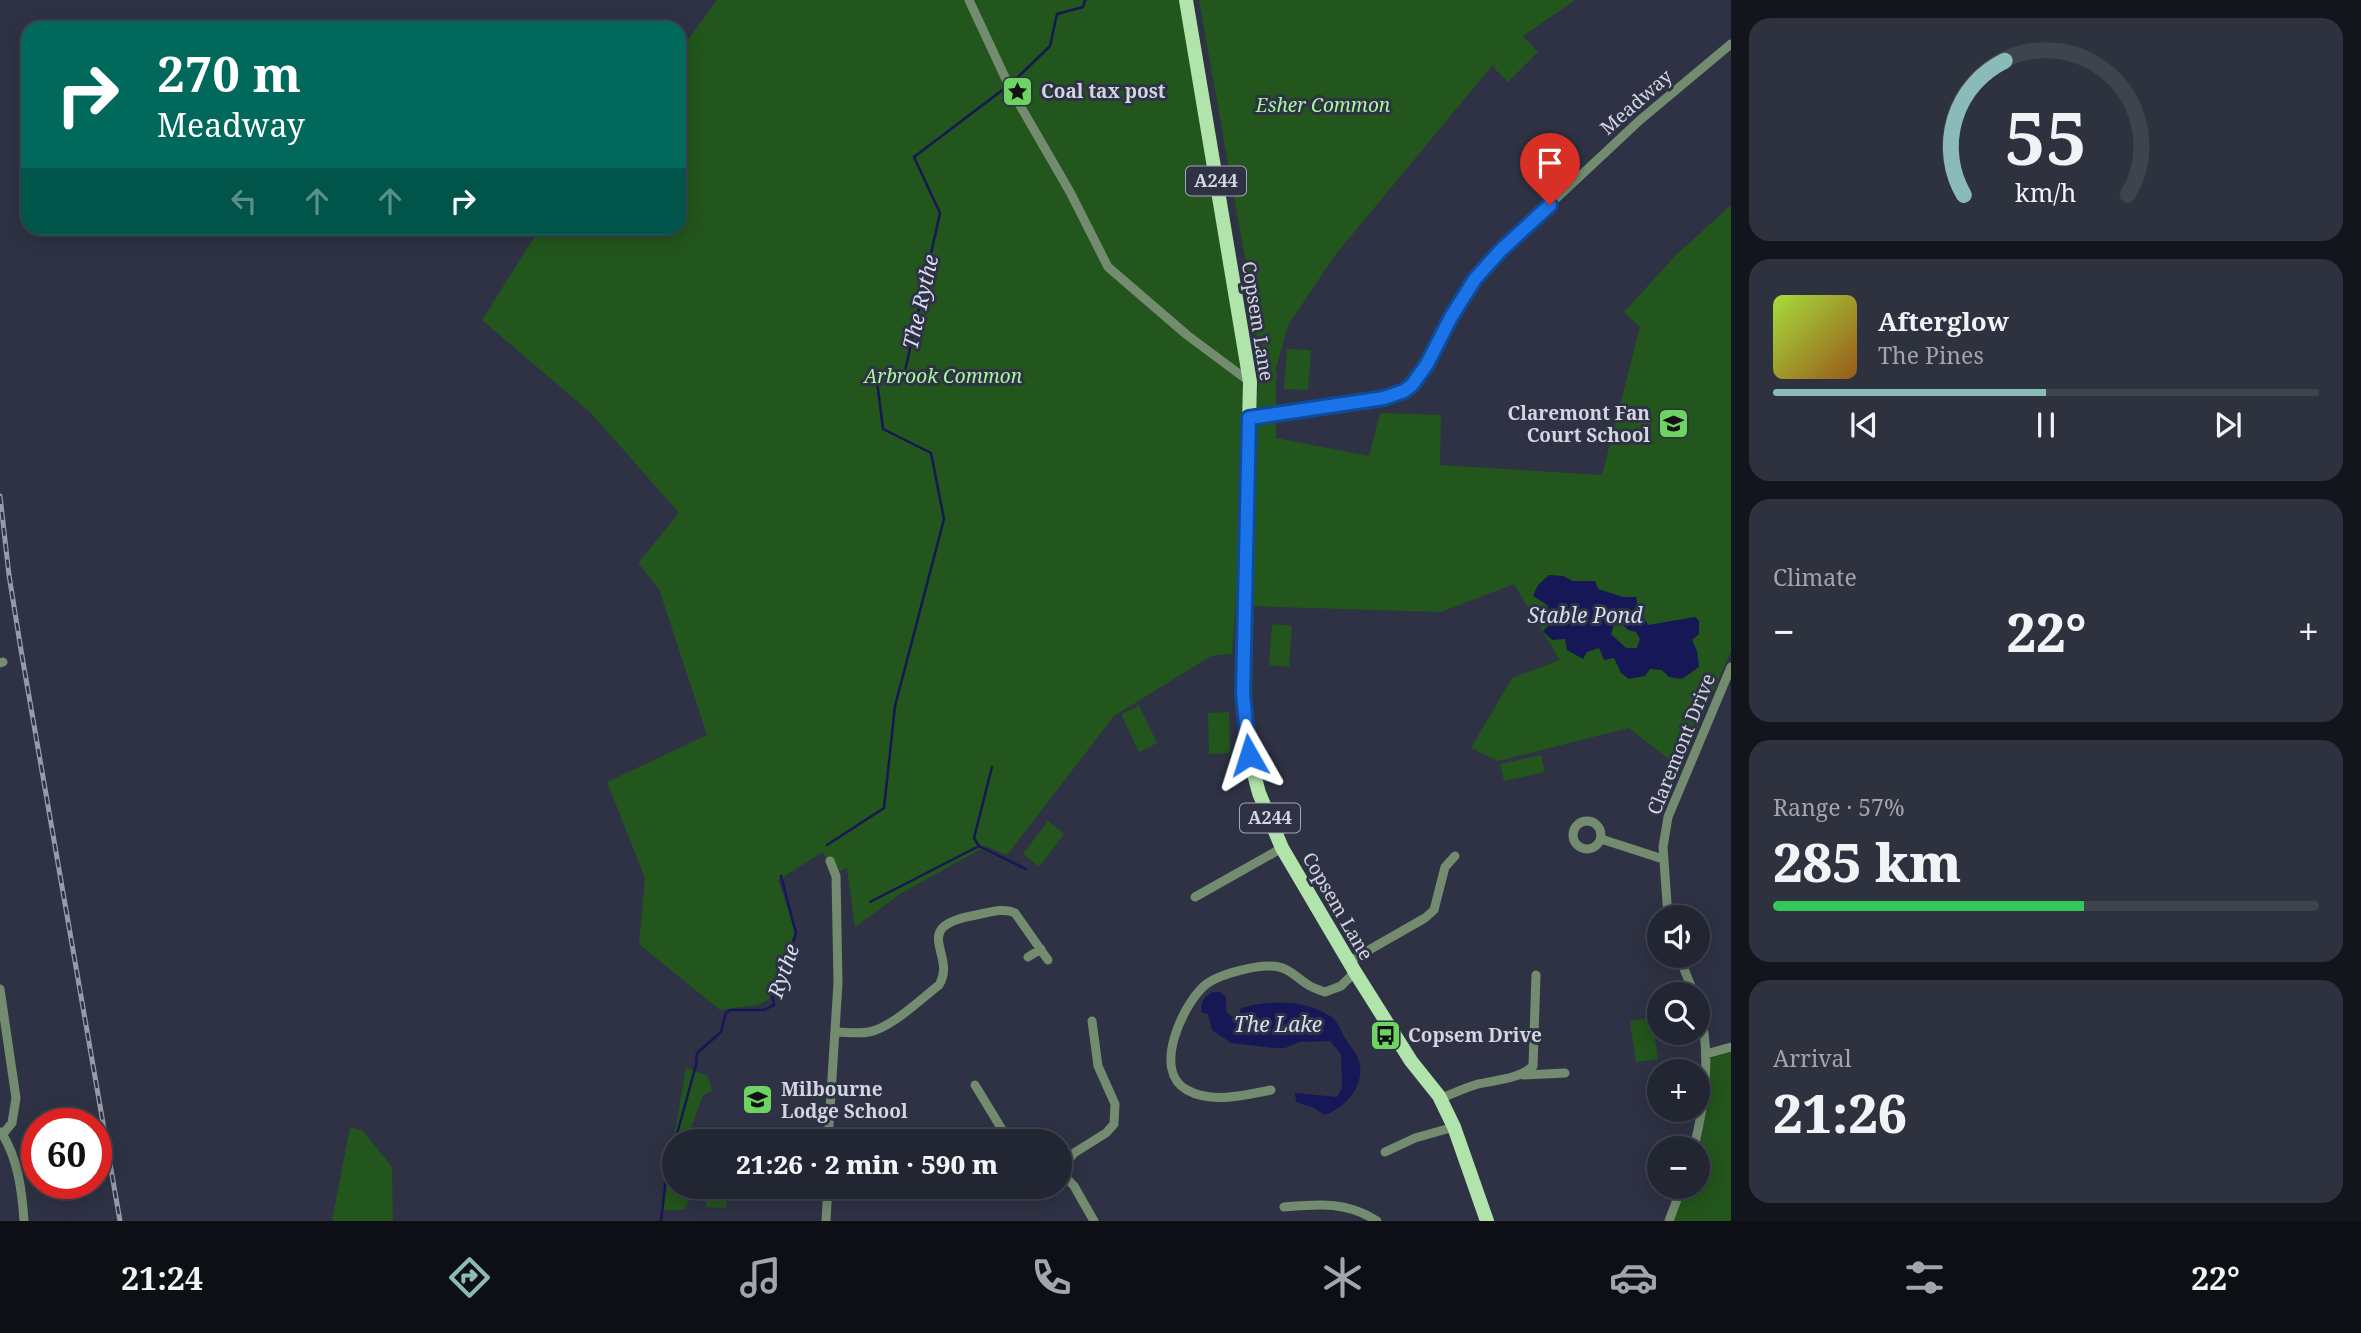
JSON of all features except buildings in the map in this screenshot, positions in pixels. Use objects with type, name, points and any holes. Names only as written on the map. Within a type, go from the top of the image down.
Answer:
[{"type":"main road","name":"Copsem Lane","points":[[1186,0],[1250,382],[1243,699],[1249,755],[1259,793],[1282,848],[1351,967],[1411,1061],[1440,1098],[1454,1127],[1487,1221]]},
{"type":"street","points":[[969,0],[1008,84],[1070,192],[1108,267],[1187,335],[1250,382]]},
{"type":"street","name":"Meadway","points":[[1249,418],[1384,398],[1412,385],[1427,364],[1464,295],[1486,264],[1640,120],[1731,44]]},
{"type":"street","name":"Claremont Drive","points":[[1667,905],[1663,859],[1668,817],[1731,667]]},
{"type":"street","points":[[1601,839],[1663,859]]},
{"type":"street","points":[[1195,897],[1282,848]]},
{"type":"street","points":[[1271,1090],[1236,1097],[1218,1097],[1185,1090],[1174,1077],[1171,1059],[1174,1038],[1186,1008],[1204,986],[1225,974],[1278,967],[1325,992],[1341,986],[1351,967],[1434,910],[1445,867],[1455,856]]},
{"type":"street","points":[[829,1129],[838,983],[838,904],[836,876],[830,861]]},
{"type":"street","points":[[835,1031],[876,1030],[939,985],[943,979],[943,971],[938,940],[942,928],[954,919],[1010,910],[1023,923],[1048,960]]},
{"type":"street","points":[[1028,957],[1041,948]]},
{"type":"street","points":[[1440,1098],[1475,1085],[1518,1075],[1533,1066],[1536,975]]},
{"type":"street","points":[[0,989],[16,1098],[12,1123],[1,1133],[11,1151],[18,1175],[24,1221]]},
{"type":"street","points":[[1072,1155],[1107,1133],[1114,1124],[1115,1104],[1098,1066],[1092,1021]]},
{"type":"street","points":[[1696,1136],[1702,1109],[1705,1045]]},
{"type":"street","points":[[1706,1054],[1731,1047]]},
{"type":"street","points":[[1518,1075],[1565,1073]]},
{"type":"street","points":[[975,1085],[1002,1129]]},
{"type":"street","points":[[1385,1152],[1415,1138],[1454,1127]]},
{"type":"street","points":[[1072,1184],[1094,1221]]},
{"type":"street","points":[[826,1221],[827,1199]]},
{"type":"street","points":[[1668,1221],[1677,1199]]},
{"type":"street","points":[[1284,1207],[1340,1205],[1365,1213],[1377,1221]]},
{"type":"green space","name":"Arbrook Common","points":[[717,0],[1183,0],[1240,347],[1247,450],[1232,654],[1211,656],[1114,716],[1007,855],[986,846],[900,894],[855,927],[847,868],[832,874],[823,852],[778,880],[795,932],[781,976],[768,1000],[758,1005],[720,1010],[639,944],[645,878],[607,782],[707,735],[659,589],[638,563],[679,513],[591,413],[482,320],[536,235],[686,235],[686,42]]},
{"type":"green space","name":"Esher Common","points":[[1199,0],[1575,0],[1523,36],[1538,52],[1508,82],[1493,67],[1496,63],[1491,67],[1336,254],[1288,325],[1276,368],[1276,438],[1369,456],[1380,413],[1441,415],[1440,465],[1602,475],[1640,327],[1624,312],[1676,255],[1731,205],[1731,651],[1680,768],[1629,728],[1498,761],[1471,748],[1512,678],[1560,660],[1514,584],[1441,612],[1248,606],[1259,375],[1251,292]]},
{"type":"green space","points":[[1287,349],[1311,350],[1308,390],[1284,389]]},
{"type":"green space","points":[[1272,624],[1292,626],[1289,667],[1269,665]]},
{"type":"green space","points":[[1139,706],[1157,743],[1139,752],[1121,714]]},
{"type":"green space","points":[[1229,712],[1230,753],[1209,754],[1208,713]]},
{"type":"green space","points":[[1541,755],[1545,772],[1504,781],[1500,764]]},
{"type":"green space","points":[[1048,821],[1064,834],[1039,867],[1023,854]]},
{"type":"green space","points":[[1647,1019],[1647,1045],[1656,1045],[1658,1059],[1636,1062],[1630,1021]]},
{"type":"green space","points":[[1731,1052],[1731,1221],[1673,1221],[1681,1199],[1710,1199],[1710,1136],[1702,1136],[1704,1122],[1710,1122],[1709,1059]]},
{"type":"green space","points":[[686,1068],[708,1076],[712,1091],[703,1095],[691,1129],[676,1129]]},
{"type":"green space","points":[[350,1127],[363,1131],[392,1167],[393,1221],[332,1221]]},
{"type":"green space","points":[[664,1199],[689,1199],[684,1210],[663,1210]]},
{"type":"green space","points":[[706,1199],[727,1199],[726,1208],[706,1207]]},
{"type":"water","name":"Stable Pond","points":[[1549,575],[1563,576],[1573,581],[1595,581],[1598,589],[1623,597],[1636,597],[1638,607],[1648,625],[1695,617],[1699,621],[1699,634],[1692,640],[1699,667],[1682,679],[1669,677],[1662,670],[1650,669],[1645,676],[1629,679],[1621,673],[1614,658],[1604,660],[1599,648],[1587,652],[1583,659],[1567,650],[1565,639],[1552,640],[1543,631],[1554,620],[1547,605],[1533,596],[1538,585]],"holes":[[[1614,625],[1623,625],[1636,632],[1640,639],[1637,648],[1626,648],[1611,634]]]},
{"type":"water","name":"The Lake","points":[[1212,992],[1220,992],[1226,997],[1226,1011],[1232,1017],[1239,1015],[1241,1008],[1263,1003],[1286,1003],[1309,1006],[1332,1018],[1359,1061],[1360,1078],[1347,1101],[1325,1115],[1296,1102],[1295,1093],[1337,1097],[1342,1088],[1341,1054],[1330,1041],[1299,1042],[1285,1048],[1231,1043],[1212,1030],[1208,1014],[1201,1012],[1203,1001]]},
{"type":"waterway","name":"The Rythe","points":[[827,845],[884,808],[895,706],[944,519],[931,453],[883,429],[876,373],[903,380],[940,213],[914,157],[1013,82],[1050,46],[1057,14],[1083,7],[1085,0]]},
{"type":"waterway","points":[[992,767],[974,838],[979,846],[1026,869]]},
{"type":"waterway","points":[[870,902],[979,846]]},
{"type":"waterway","name":"Rythe","points":[[678,1129],[697,1053],[721,1032],[726,1013],[730,1010],[764,1010],[774,1005],[772,994],[793,958],[791,948],[796,933],[781,876]]},
{"type":"waterway","name":"Rythe","points":[[661,1221],[664,1199]]},
{"type":"railway","points":[[0,496],[21,650],[120,1221]]},
{"type":"place","name":"Coal tax post","points":[[1018,91]]},
{"type":"place","name":"Claremont Fan Court School","points":[[1673,424]]},
{"type":"place","name":"Copsem Drive","points":[[1385,1035]]},
{"type":"place","name":"Milbourne Lodge School","points":[[758,1100]]},
{"type":"route","points":[[1249,755],[1243,694],[1249,418],[1384,398],[1404,391],[1419,377],[1451,317],[1486,264],[1550,205]]}]
